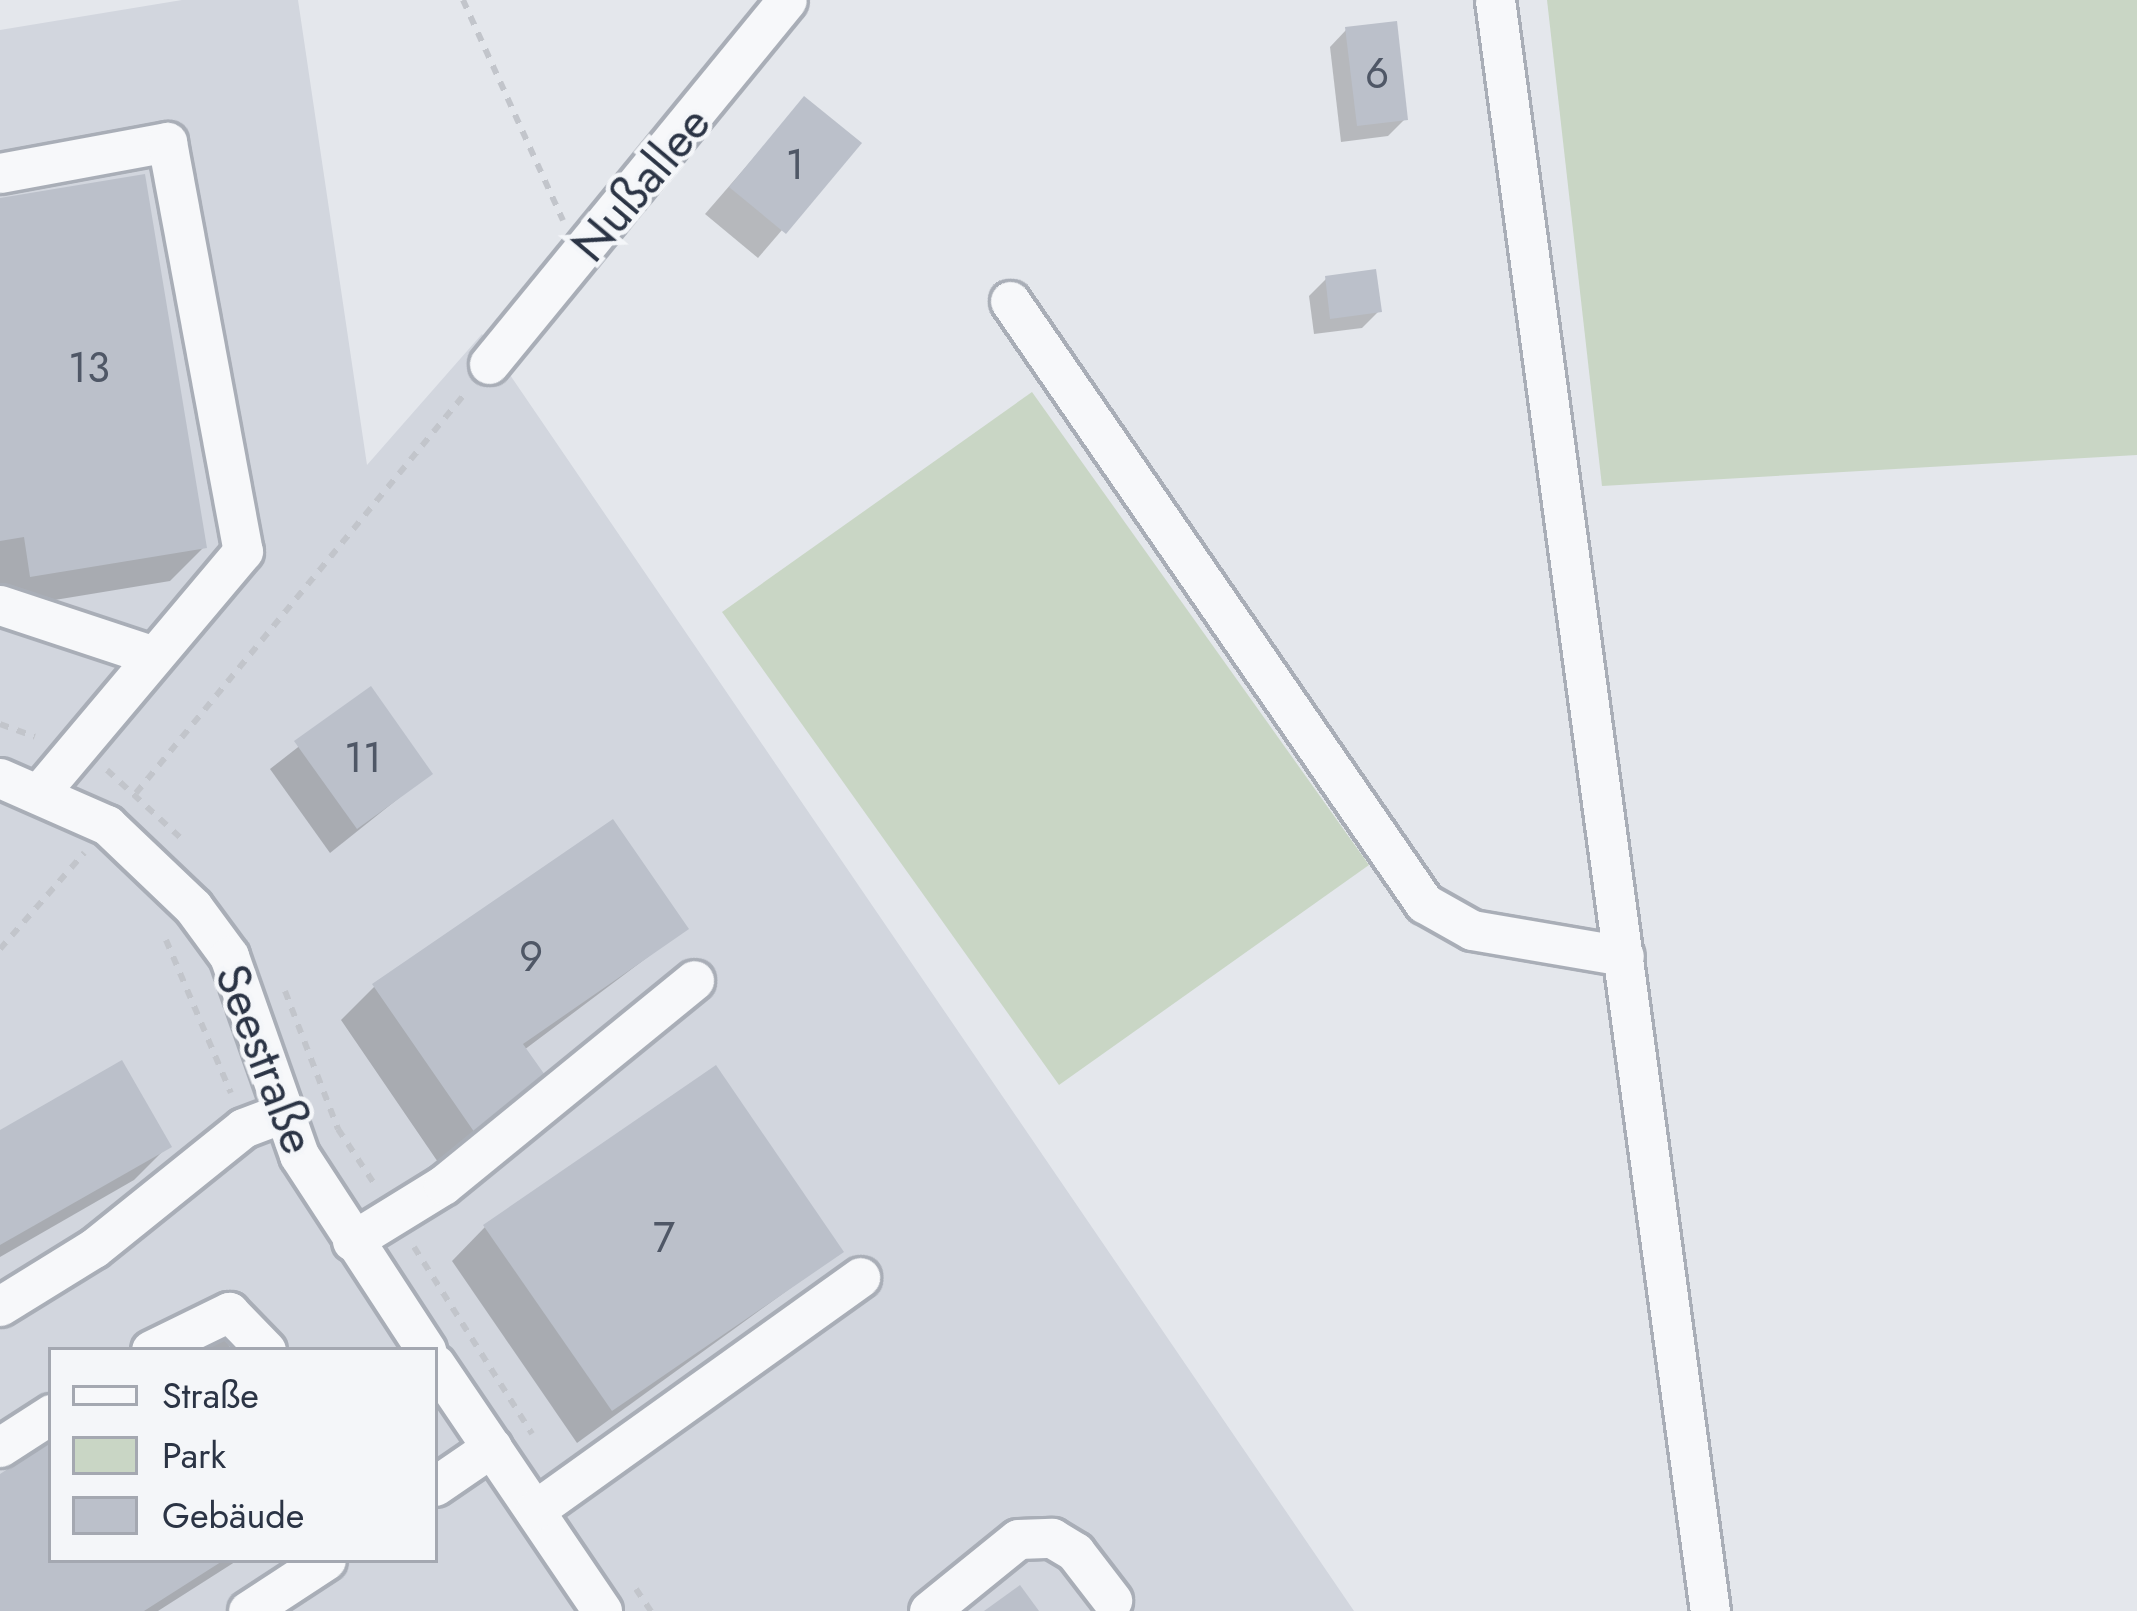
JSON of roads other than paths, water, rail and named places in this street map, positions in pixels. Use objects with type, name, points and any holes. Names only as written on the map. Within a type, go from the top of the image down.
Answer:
[{"type":"street","name":"Nußallee","points":[[489,364],[787,0]]},
{"type":"street","points":[[1495,0],[1509,135],[1710,1611]]},
{"type":"street","points":[[0,173],[167,142],[243,551],[67,749],[40,793]]},
{"type":"street","points":[[1010,301],[1424,903],[1472,930],[1624,956]]},
{"type":"street","points":[[0,605],[151,655]]},
{"type":"street","name":"Seestraße","points":[[0,778],[107,825],[229,956],[283,1113],[352,1241],[424,1347]]},
{"type":"street","points":[[352,1241],[394,1214],[694,980]]},
{"type":"street","points":[[0,1306],[94,1248],[243,1128],[283,1113]]},
{"type":"street","points":[[535,1510],[860,1277]]},
{"type":"street","points":[[157,1347],[229,1312],[263,1347]]},
{"type":"street","points":[[438,1368],[602,1611]]},
{"type":"street","points":[[0,1447],[48,1416]]},
{"type":"street","points":[[438,1484],[492,1447]]},
{"type":"street","points":[[929,1611],[1018,1539],[1052,1538],[1075,1552],[1112,1600]]},
{"type":"street","points":[[248,1611],[321,1563]]}]
